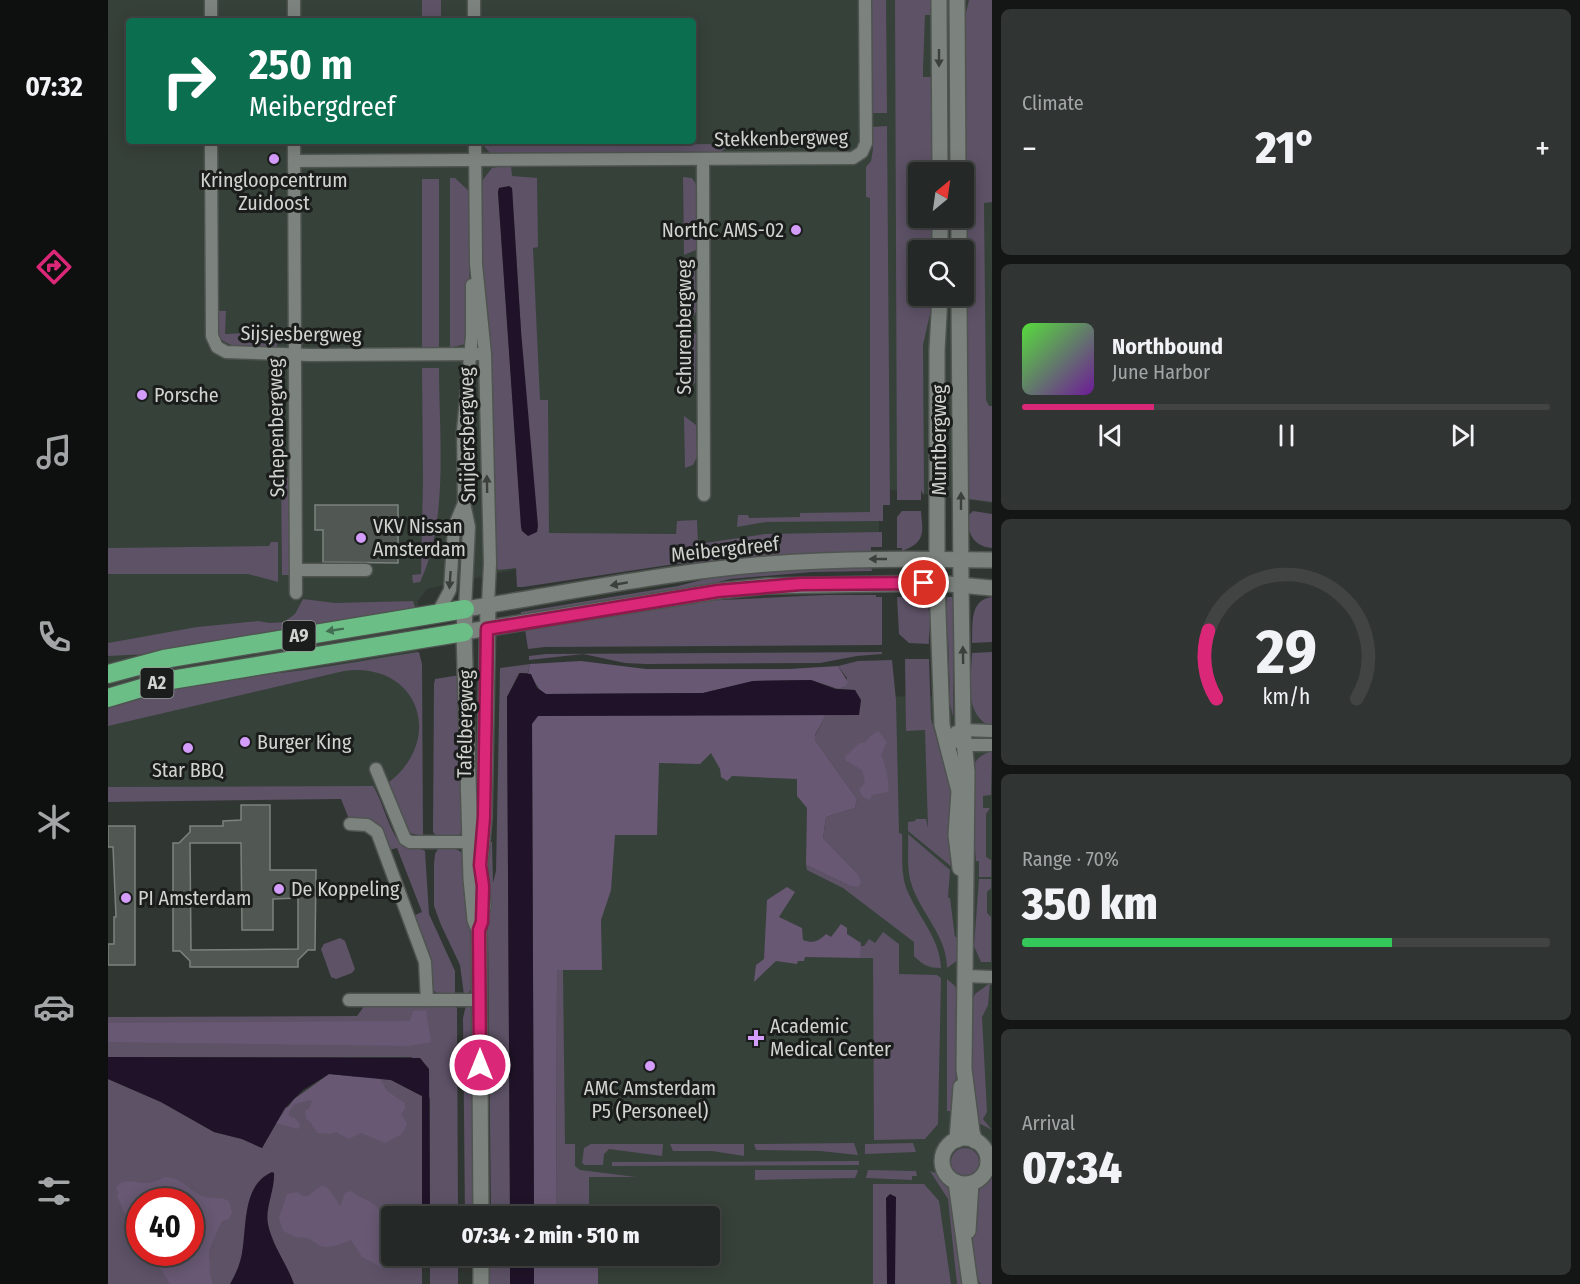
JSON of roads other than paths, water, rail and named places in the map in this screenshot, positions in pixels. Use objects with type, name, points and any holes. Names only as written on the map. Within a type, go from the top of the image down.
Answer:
[{"type":"highway","name":"A9","points":[[108,674],[164,659],[465,609]]},
{"type":"highway","name":"A2","points":[[108,698],[165,681],[464,633]]},
{"type":"main road","points":[[939,0],[939,162]]},
{"type":"main road","points":[[957,0],[958,162]]},
{"type":"main road","name":"Muntbergweg","points":[[937,583],[937,350],[939,306]]},
{"type":"main road","name":"Muntbergweg","points":[[959,306],[961,583]]},
{"type":"main road","name":"Meibergdreef","points":[[465,609],[677,574],[767,564],[850,559],[992,560]]},
{"type":"main road","points":[[937,583],[944,736],[959,791],[957,848],[964,880],[964,1069],[957,1140]]},
{"type":"main road","points":[[961,583],[964,738],[967,772],[968,872],[964,880]]},
{"type":"main road","name":"Meibergdreef","points":[[464,633],[718,591],[801,584],[961,583],[992,588]]},
{"type":"main road","name":"Tafelbergweg","points":[[481,1206],[479,930],[475,920],[471,879],[476,842],[484,817],[488,605]]},
{"type":"main road","name":"Tafelbergweg","points":[[465,609],[464,633],[476,842]]},
{"type":"main road","points":[[964,1069],[972,1132],[975,1141],[984,1149],[988,1162],[983,1176],[964,1183],[947,1176],[942,1162],[947,1148],[957,1140],[975,1141]]},
{"type":"main road","points":[[964,1183],[966,1255],[970,1284]]},
{"type":"main road","points":[[481,1266],[481,1284]]},
{"type":"street","points":[[211,0],[211,18]]},
{"type":"street","points":[[294,0],[294,18]]},
{"type":"street","points":[[474,0],[474,18]]},
{"type":"street","name":"Stekkenbergweg","points":[[294,161],[853,158],[862,152],[866,143],[865,0]]},
{"type":"street","name":"Sijsjesbergweg","points":[[211,144],[213,340],[217,347],[226,352],[295,354],[485,354]]},
{"type":"street","name":"Schepenbergweg","points":[[294,144],[296,593]]},
{"type":"street","name":"Snijdersbergweg","points":[[475,144],[476,264],[485,354],[490,563],[488,605]]},
{"type":"street","name":"Schurenbergweg","points":[[703,159],[704,495]]},
{"type":"street","name":"Snijdersbergweg","points":[[465,609],[469,527],[464,503],[463,431],[471,355],[472,276],[476,264]]},
{"type":"street","name":"Snijdersbergweg","points":[[437,614],[450,590],[454,527],[464,503]]},
{"type":"street","points":[[297,570],[366,570]]},
{"type":"street","points":[[964,738],[992,731]]},
{"type":"street","points":[[944,736],[992,745]]},
{"type":"street","points":[[376,769],[405,839],[410,842],[476,842]]},
{"type":"street","points":[[350,824],[367,825],[377,832],[425,962],[427,1000]]},
{"type":"street","points":[[965,976],[992,977]]},
{"type":"street","points":[[349,1000],[480,1000]]},
{"type":"place","name":"Kringloopcentrum Zuidoost","points":[[274,159]]},
{"type":"place","name":"NorthC AMS-02","points":[[796,230]]},
{"type":"place","name":"Porsche","points":[[142,395]]},
{"type":"place","name":"VKV Nissan Amsterdam","points":[[361,538]]},
{"type":"place","name":"Burger King","points":[[245,742]]},
{"type":"place","name":"Star BBQ","points":[[188,748]]},
{"type":"place","name":"De Koppeling","points":[[279,889]]},
{"type":"place","name":"PI Amsterdam","points":[[126,898]]},
{"type":"place","name":"Academic Medical Center","points":[[756,1038]]},
{"type":"place","name":"AMC Amsterdam P5 (Personeel)","points":[[650,1066]]}]
